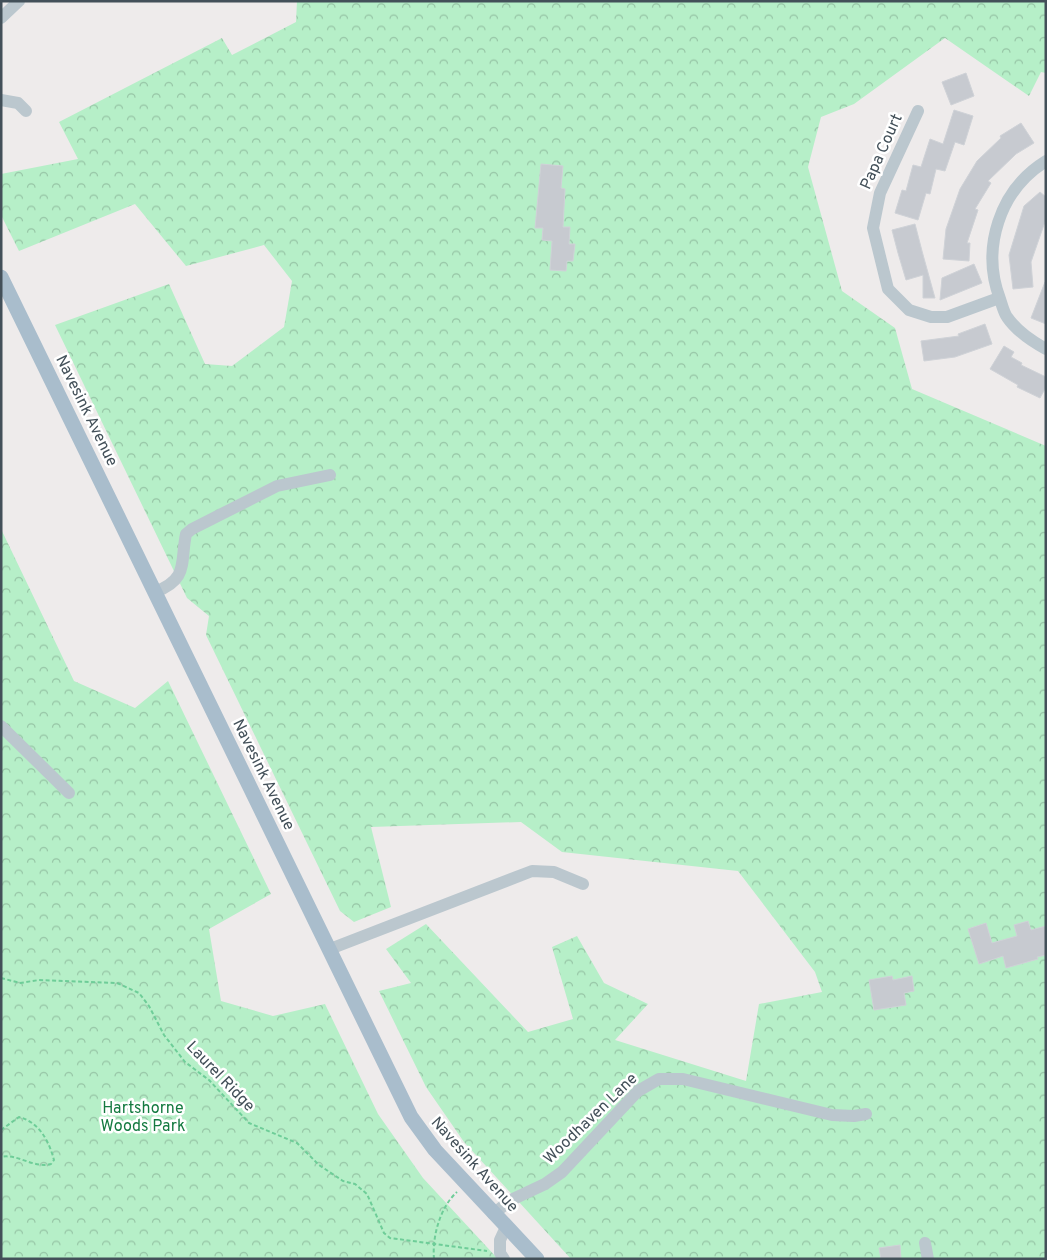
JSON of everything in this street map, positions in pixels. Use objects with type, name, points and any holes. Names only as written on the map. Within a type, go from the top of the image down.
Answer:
[{"type":"main road","name":"Navesink Avenue","points":[[1,278],[330,949],[410,1117],[435,1150],[537,1259]]},
{"type":"street","points":[[1,18],[19,1]]},
{"type":"street","points":[[1,100],[18,103],[26,111]]},
{"type":"street","name":"Papa Court","points":[[918,111],[880,193],[873,228],[888,289],[909,310],[931,317],[947,317],[999,298]]},
{"type":"street","points":[[1046,162],[1021,182],[1009,197],[996,228],[992,253],[993,282],[1007,318],[1035,343],[1046,349]]},
{"type":"street","points":[[155,592],[173,584],[180,573],[186,551],[186,534],[192,529],[277,486],[330,475]]},
{"type":"street","points":[[1,726],[69,793]]},
{"type":"street","points":[[330,949],[532,871],[554,872],[583,884]]},
{"type":"street","name":"Woodhaven Lane","points":[[494,1214],[511,1200],[545,1184],[562,1172],[638,1091],[659,1079],[683,1079],[823,1114],[854,1116],[866,1114]]},
{"type":"street","points":[[502,1256],[500,1240],[506,1227]]},
{"type":"street","points":[[925,1243],[928,1259]]},
{"type":"path","name":"Laurel Ridge","points":[[1,978],[20,983],[39,980],[117,984],[139,993],[149,1006],[164,1035],[185,1062],[209,1080],[249,1123],[297,1143],[319,1165],[343,1182],[355,1184],[367,1194],[384,1233],[390,1238],[434,1245]]},
{"type":"path","points":[[1,1130],[18,1117],[26,1118],[45,1136],[54,1160],[52,1164],[46,1166],[26,1163],[6,1156],[1,1157]]},
{"type":"path","points":[[434,1259],[434,1245],[442,1213],[454,1195],[466,1184]]},
{"type":"path","points":[[434,1245],[502,1256]]},
{"type":"green space","points":[[297,1],[1046,1],[1046,73],[1041,72],[1029,96],[945,38],[854,104],[821,117],[808,167],[842,291],[895,328],[912,389],[1046,446],[1046,1259],[571,1259],[464,1142],[426,1087],[379,991],[411,983],[386,949],[426,924],[528,1032],[573,1019],[552,947],[577,936],[604,983],[648,1004],[615,1040],[746,1081],[759,1004],[822,992],[815,972],[738,871],[562,852],[521,822],[371,827],[391,907],[354,922],[340,911],[206,635],[209,616],[187,598],[55,325],[169,284],[205,364],[232,366],[284,327],[292,281],[264,245],[186,266],[135,204],[19,251],[1,215],[1,174],[78,159],[59,122],[222,38],[232,55],[296,22]]},
{"type":"green space","name":"Hartshorne Woods Park","points":[[1,529],[74,681],[135,708],[168,681],[271,894],[209,929],[221,1001],[273,1016],[325,1004],[378,1114],[423,1178],[498,1259],[1,1259]]},
{"type":"building","points":[[966,73],[974,96],[951,105],[942,82]]},
{"type":"building","points":[[954,110],[973,116],[964,145],[955,142],[945,171],[936,169],[930,194],[926,193],[918,220],[895,213],[902,190],[906,191],[913,165],[921,167],[930,139],[943,144]]},
{"type":"building","points":[[1021,123],[1034,143],[1016,154],[988,181],[991,183],[975,209],[978,210],[967,243],[970,243],[969,261],[943,259],[946,229],[960,189],[977,161],[1001,138],[1000,136]]},
{"type":"building","points":[[541,164],[563,166],[561,188],[565,189],[563,227],[570,227],[569,244],[575,244],[573,261],[567,261],[566,271],[550,270],[552,241],[542,240],[543,228],[535,228]]},
{"type":"building","points":[[1040,192],[1046,197],[1046,219],[1031,262],[1033,287],[1013,289],[1009,255],[1024,206]]},
{"type":"building","points":[[915,224],[935,298],[923,298],[923,275],[906,280],[898,253],[892,230]]},
{"type":"building","points":[[974,264],[982,283],[940,300],[942,278]]},
{"type":"building","points":[[1046,282],[1046,324],[1031,318]]},
{"type":"building","points":[[985,324],[992,344],[955,357],[924,361],[921,341],[959,336],[958,334]]},
{"type":"building","points":[[1004,346],[1014,352],[1011,357],[1022,363],[1021,365],[1046,377],[1046,387],[1040,398],[1017,387],[1018,385],[990,369]]},
{"type":"building","points":[[1028,921],[1031,930],[1046,926],[1046,955],[1006,968],[1003,956],[979,964],[968,929],[986,923],[992,943],[1017,936],[1014,925]]},
{"type":"building","points":[[892,976],[893,980],[912,976],[914,991],[904,993],[906,1005],[874,1010],[869,980]]},
{"type":"building","points":[[900,1245],[901,1259],[881,1259],[879,1248]]}]
